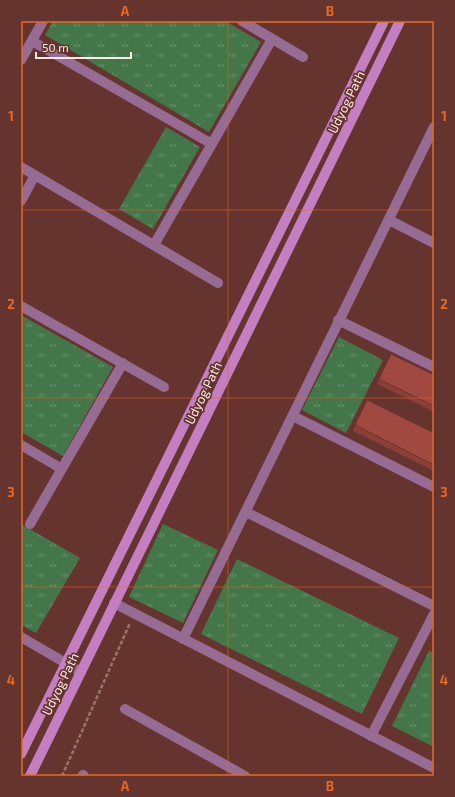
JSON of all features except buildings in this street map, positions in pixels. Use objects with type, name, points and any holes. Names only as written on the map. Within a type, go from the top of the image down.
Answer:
[{"type":"main road","name":"Udyog Path","points":[[21,754],[384,21]]},
{"type":"main road","name":"Udyog Path","points":[[30,776],[400,21]]},
{"type":"street","points":[[21,60],[44,21]]},
{"type":"street","points":[[242,21],[303,56]]},
{"type":"street","points":[[154,245],[272,38]]},
{"type":"street","points":[[32,41],[212,144]]},
{"type":"street","points":[[183,639],[293,416],[338,320],[434,127]]},
{"type":"street","points":[[21,167],[218,283]]},
{"type":"street","points":[[21,201],[35,175]]},
{"type":"street","points":[[388,220],[434,243]]},
{"type":"street","points":[[21,306],[164,387]]},
{"type":"street","points":[[338,320],[434,367]]},
{"type":"street","points":[[30,524],[123,363]]},
{"type":"street","points":[[293,416],[434,487]]},
{"type":"street","points":[[21,445],[62,469]]},
{"type":"street","points":[[246,512],[434,606]]},
{"type":"street","points":[[114,603],[434,768]]},
{"type":"street","points":[[371,736],[434,614]]},
{"type":"street","points":[[21,637],[81,672]]},
{"type":"street","points":[[125,708],[245,776]]},
{"type":"path","points":[[62,776],[134,613]]},
{"type":"green space","points":[[53,21],[225,21],[261,42],[209,132],[45,35]]},
{"type":"green space","points":[[166,127],[200,147],[153,229],[119,209]]},
{"type":"green space","points":[[21,315],[113,367],[63,456],[21,432]]},
{"type":"green space","points":[[339,337],[383,360],[346,433],[302,410]]},
{"type":"green space","points":[[21,524],[80,558],[36,633],[21,625]]},
{"type":"green space","points":[[163,524],[218,550],[183,623],[129,597]]},
{"type":"green space","points":[[237,559],[399,638],[362,714],[201,634]]},
{"type":"green space","points":[[429,651],[434,653],[434,747],[392,726]]}]
